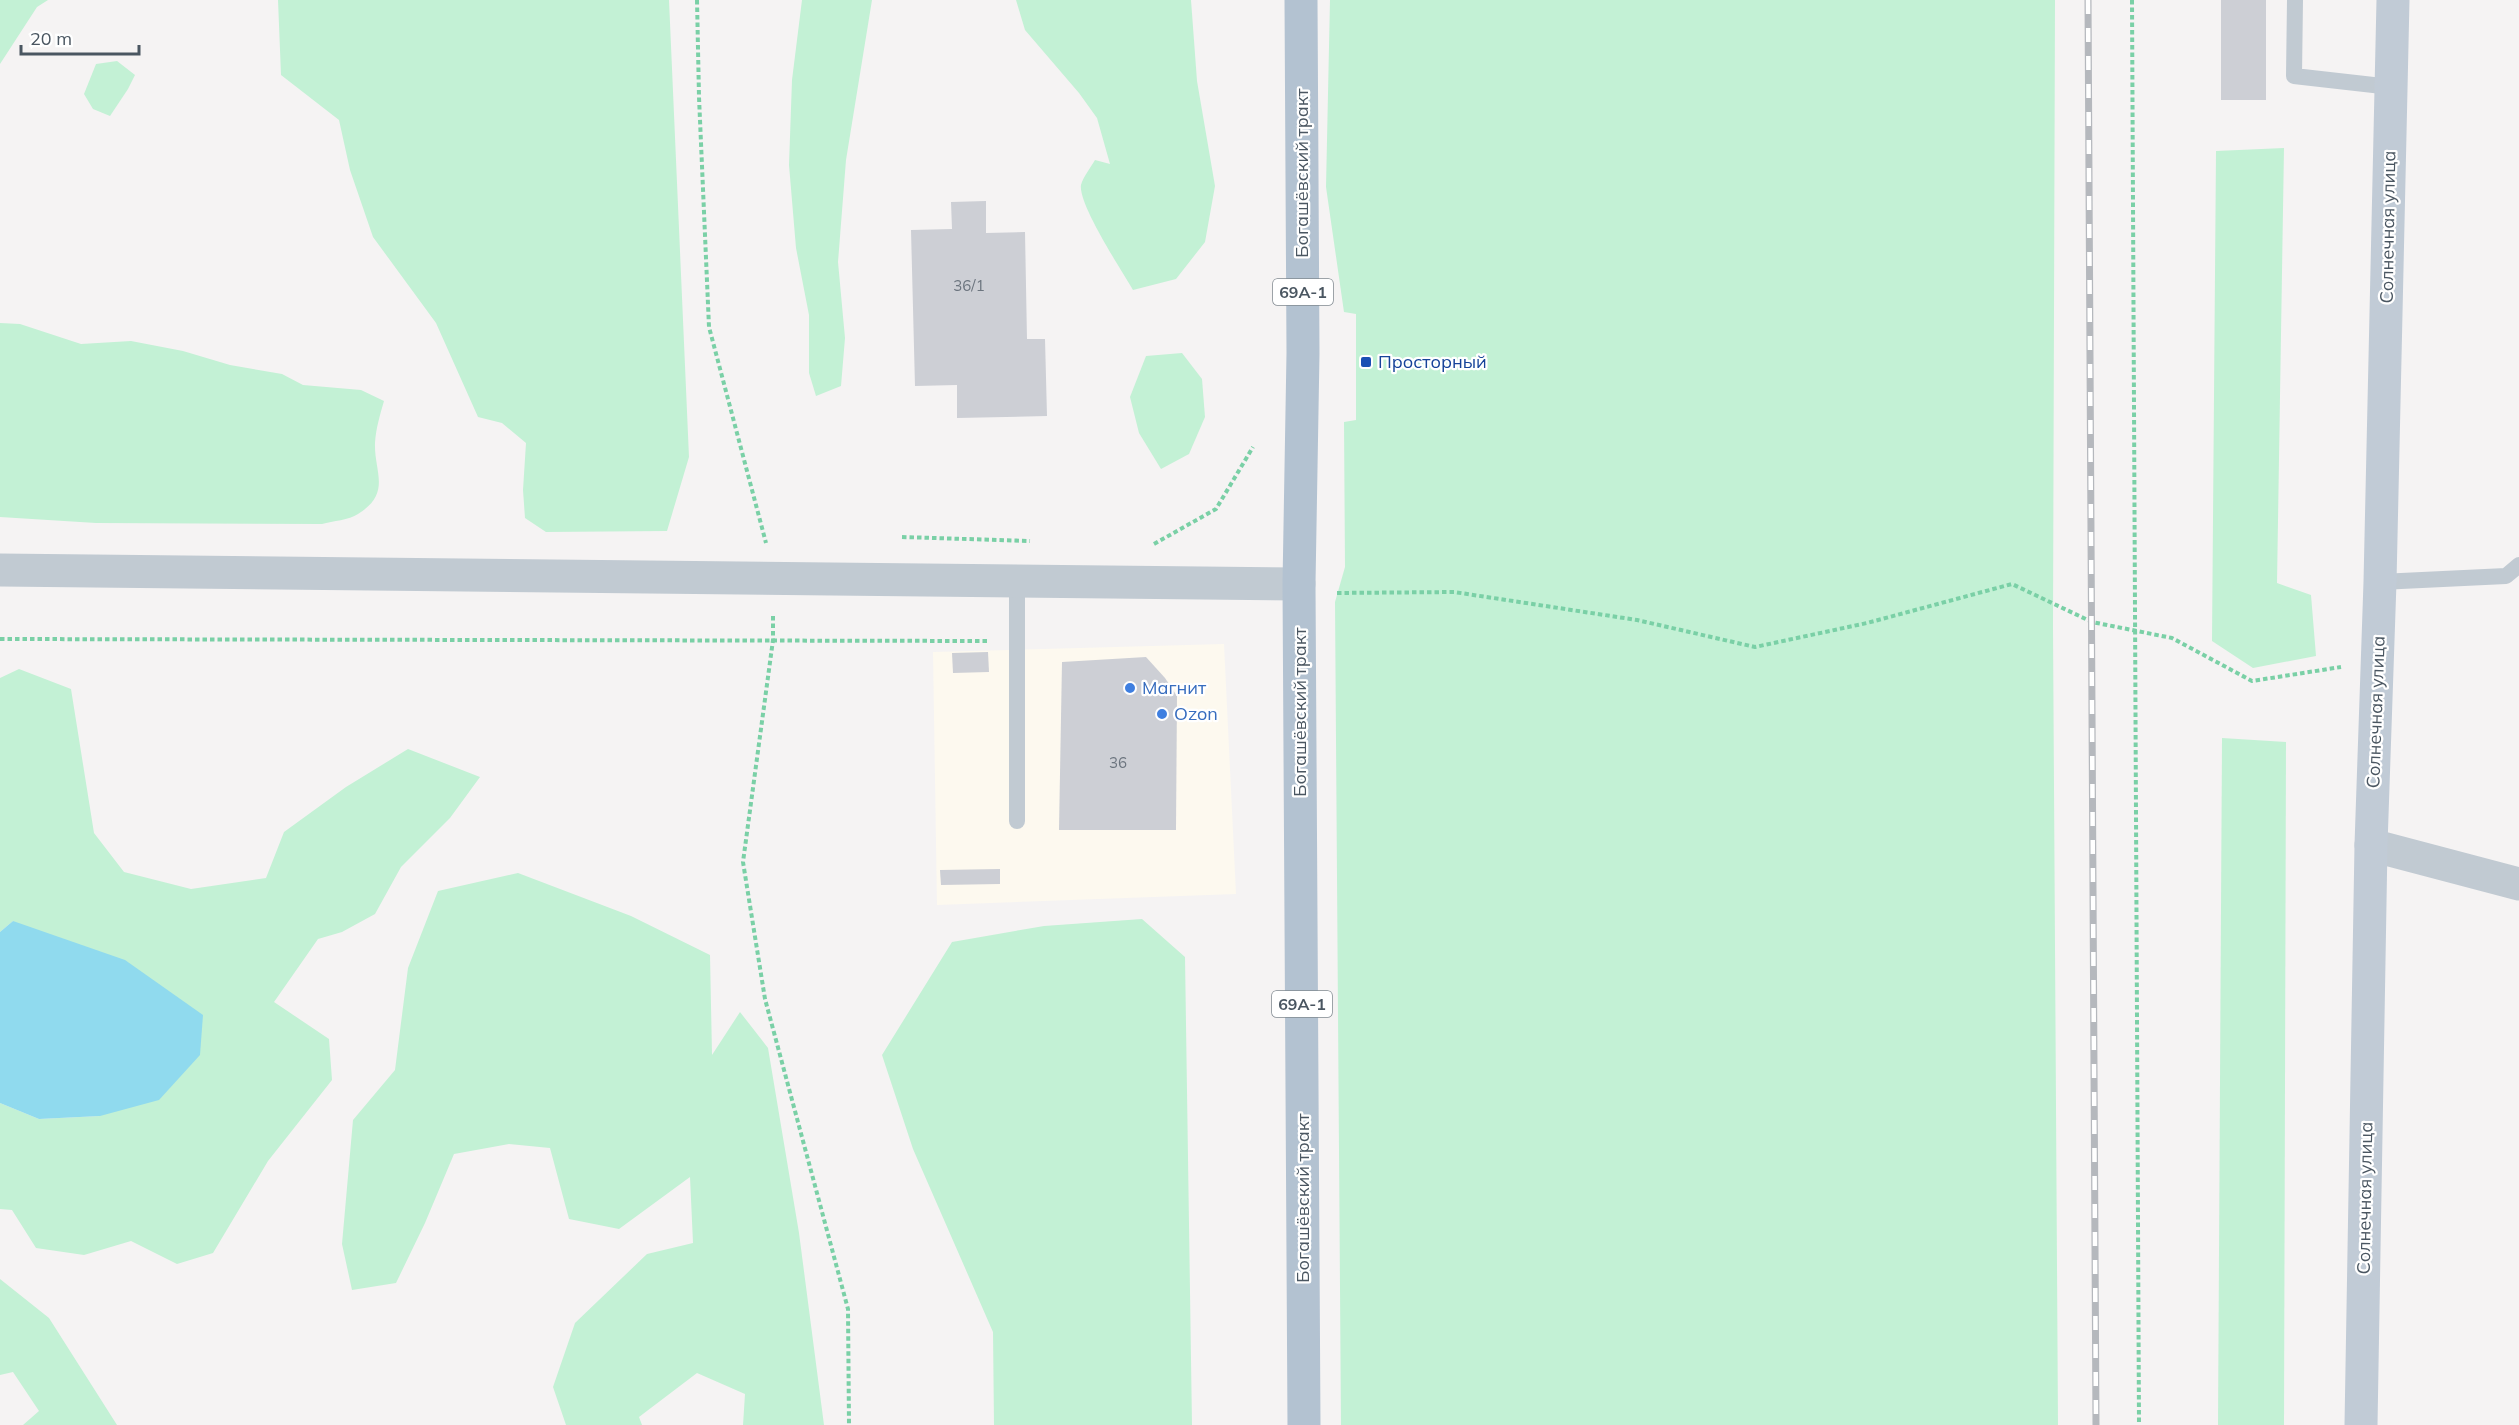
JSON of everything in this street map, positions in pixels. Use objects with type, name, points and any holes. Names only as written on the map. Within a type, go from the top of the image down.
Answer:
[{"type":"main road","name":"Богашёвский тракт","points":[[1300,0],[1303,353],[1299,584],[1304,1425]]},
{"type":"street","name":"Солнечная улица","points":[[2361,1425],[2371,844],[2378,662],[2393,0]]},
{"type":"street","points":[[0,570],[1299,584]]},
{"type":"street","points":[[2371,844],[2519,884]]},
{"type":"lane","points":[[2295,0],[2294,76],[2391,87]]},
{"type":"lane","points":[[2380,582],[2506,576],[2519,565]]},
{"type":"lane","points":[[1017,582],[1017,821]]},
{"type":"path","points":[[697,0],[709,327],[765,535],[772,580],[773,640],[743,862],[765,999],[848,1309],[849,1425]]},
{"type":"path","points":[[2132,0],[2137,631],[2139,1425]]},
{"type":"path","points":[[1153,544],[1216,509],[1253,447]]},
{"type":"path","points":[[902,537],[1039,541]]},
{"type":"path","points":[[1337,582],[1337,593],[1454,592],[1637,620],[1755,646],[1868,623],[2012,584],[2092,622],[2172,638],[2252,681],[2378,662]]},
{"type":"path","points":[[0,639],[1018,641]]},
{"type":"shaded area","points":[[1224,644],[1236,894],[937,905],[933,652]]},
{"type":"green space","points":[[0,0],[48,0],[37,7],[0,64]]},
{"type":"green space","points":[[278,0],[669,0],[689,457],[667,531],[546,532],[525,518],[523,490],[526,443],[502,423],[478,417],[436,323],[373,237],[350,170],[339,120],[281,75]]},
{"type":"green space","points":[[802,0],[872,0],[846,160],[838,262],[845,338],[841,386],[816,396],[809,373],[809,315],[796,248],[789,165],[792,80]]},
{"type":"green space","points":[[1016,0],[1191,0],[1197,81],[1215,186],[1205,242],[1176,279],[1133,290],[1102,238],[1086,207],[1081,185],[1095,160],[1110,164],[1097,118],[1079,93],[1025,30]]},
{"type":"green space","points":[[1330,0],[2055,0],[2053,627],[2058,1425],[1341,1425],[1335,602],[1345,567],[1344,422],[1356,420],[1356,314],[1344,312],[1326,187]]},
{"type":"green space","points":[[117,61],[135,75],[110,116],[93,109],[84,94],[96,64]]},
{"type":"green space","points":[[2284,148],[2277,583],[2311,595],[2316,656],[2253,668],[2212,641],[2216,151]]},
{"type":"green space","points":[[0,323],[20,324],[81,344],[131,341],[183,351],[230,365],[282,374],[303,385],[361,390],[384,401],[375,443],[379,481],[375,498],[354,516],[322,524],[96,523],[0,517]]},
{"type":"green space","points":[[1182,353],[1202,379],[1205,417],[1189,454],[1161,469],[1139,433],[1130,397],[1146,356]]},
{"type":"green space","points":[[19,669],[71,689],[94,833],[124,872],[191,889],[266,878],[284,832],[346,787],[408,749],[480,777],[450,818],[401,867],[375,914],[342,932],[318,939],[274,1002],[329,1039],[332,1080],[268,1161],[213,1253],[177,1264],[131,1241],[84,1255],[36,1248],[12,1210],[0,1209],[0,1103],[39,1119],[100,1116],[13,921],[0,932],[0,678]]},
{"type":"green space","points":[[2222,738],[2286,742],[2284,1425],[2218,1425]]},
{"type":"green space","points":[[518,873],[631,916],[710,955],[712,1055],[740,1012],[768,1048],[799,1233],[824,1425],[743,1425],[745,1394],[697,1373],[639,1417],[642,1425],[566,1425],[553,1387],[575,1323],[647,1254],[693,1243],[690,1177],[619,1229],[569,1219],[550,1148],[509,1144],[454,1154],[425,1223],[396,1283],[352,1290],[342,1244],[353,1120],[395,1070],[408,968],[438,891]]},
{"type":"green space","points":[[1142,919],[1185,957],[1192,1425],[994,1425],[993,1332],[913,1149],[882,1055],[952,942],[1044,926]]},
{"type":"green space","points":[[0,1279],[49,1318],[117,1425],[23,1425],[39,1411],[13,1372],[0,1375]]},
{"type":"water","points":[[13,921],[125,960],[203,1015],[200,1055],[159,1100],[100,1116],[39,1119],[0,1103],[0,932]]},
{"type":"building","points":[[2221,0],[2266,0],[2266,100],[2221,100]]},
{"type":"building","points":[[986,201],[986,233],[1025,232],[1027,339],[1045,339],[1047,416],[957,418],[957,385],[915,386],[911,230],[952,229],[951,202]]},
{"type":"building","points":[[988,652],[989,672],[953,673],[952,653]]},
{"type":"building","points":[[1146,657],[1165,678],[1177,696],[1176,830],[1059,830],[1062,662]]},
{"type":"building","points":[[1000,869],[1000,884],[941,885],[940,870]]},
{"type":"railway","points":[[2088,0],[2096,1425]]},
{"type":"place","name":"Просторный","points":[[1366,362]]},
{"type":"place","name":"Магнит","points":[[1130,688]]},
{"type":"place","name":"Ozon","points":[[1162,714]]}]
